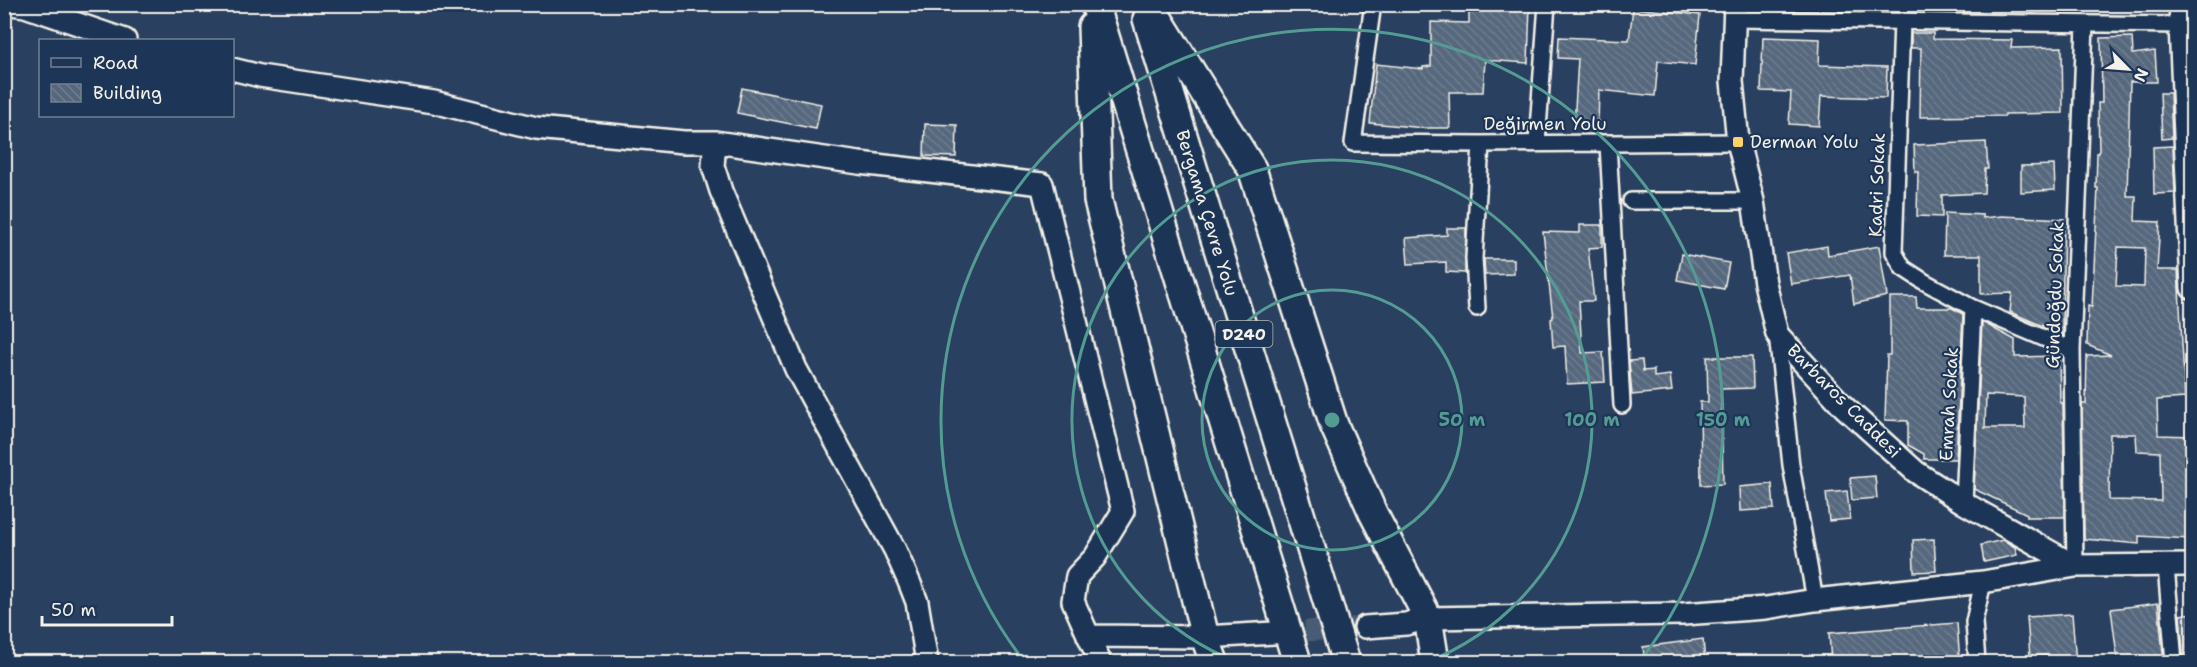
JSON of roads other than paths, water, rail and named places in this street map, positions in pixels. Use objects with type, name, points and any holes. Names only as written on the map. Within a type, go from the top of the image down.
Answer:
[{"type":"highway","points":[[1093,4],[1098,200],[1205,638],[1214,663]]},
{"type":"highway","name":"D240","points":[[1093,4],[1298,663]]},
{"type":"highway","name":"Bergama Çevre Yolu","points":[[1142,4],[1346,663]]},
{"type":"highway","points":[[1149,4],[1252,169],[1334,425],[1373,513],[1428,618],[1435,663]]},
{"type":"street","points":[[11,4],[25,6],[122,39]]},
{"type":"street","name":"Değirmen Yolu","points":[[1373,4],[1353,143],[1738,142]]},
{"type":"street","points":[[1536,143],[1548,4]]},
{"type":"street","points":[[1735,12],[1902,21],[2085,25],[2181,15],[2193,288]]},
{"type":"street","name":"Barbaros Caddesi","points":[[1735,12],[1732,81],[1738,142],[1753,201],[1765,284],[1777,334],[1844,407],[1916,472],[1964,503],[2074,566]]},
{"type":"street","name":"Kadri Sokak","points":[[1902,21],[1894,252],[1903,268],[1973,308],[2072,350]]},
{"type":"street","name":"Gündoğdu Sokak","points":[[2074,566],[2072,350],[2085,25]]},
{"type":"street","points":[[234,70],[260,76],[434,102],[536,128],[684,142],[715,142],[859,163],[1042,184],[1123,511],[1095,557],[1077,576],[1073,601],[1100,663]]},
{"type":"street","points":[[715,142],[713,166],[721,191],[796,369],[895,549],[917,602],[927,659]]},
{"type":"street","points":[[1608,143],[1622,405]]},
{"type":"street","points":[[1476,308],[1474,258],[1481,144]]},
{"type":"street","points":[[1631,201],[1753,201]]},
{"type":"street","name":"Emrah Sokak","points":[[1964,503],[1973,308]]},
{"type":"street","points":[[1777,334],[1791,465],[1815,600]]},
{"type":"street","points":[[1365,627],[1406,624],[1428,618],[1683,614],[1766,608],[1815,600],[1983,582],[2074,566],[2193,565]]},
{"type":"street","points":[[2166,566],[2174,663]]},
{"type":"street","points":[[1977,663],[1974,622],[1983,582]]},
{"type":"street","points":[[1088,636],[1205,638],[1274,633]]},
{"type":"tunnel","points":[[1274,633],[1365,627]]},
{"type":"place","name":"Derman Yolu","points":[[1738,142]]}]
